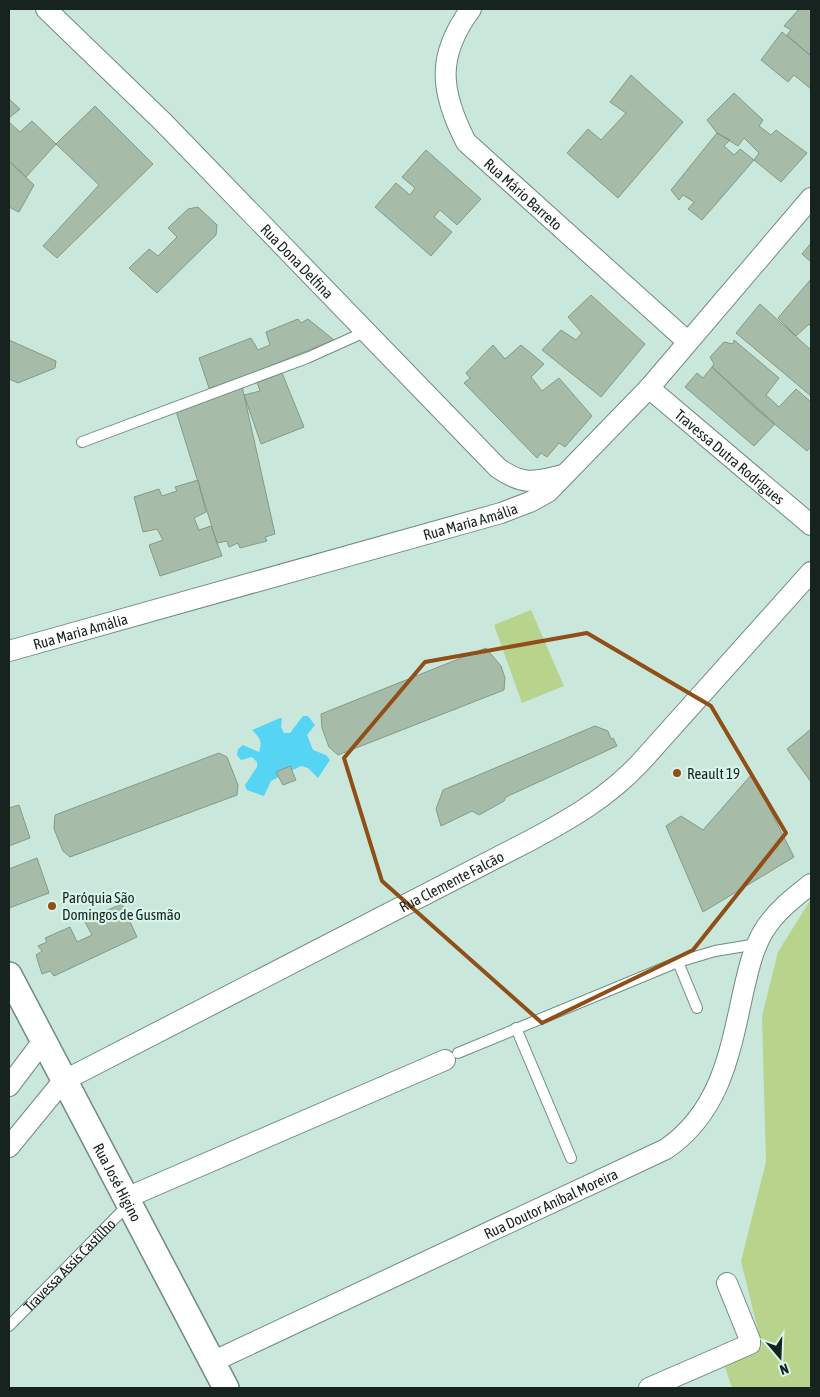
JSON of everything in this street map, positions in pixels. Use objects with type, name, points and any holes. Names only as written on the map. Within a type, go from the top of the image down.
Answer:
[{"type":"street","name":"Rua Dona Delfina","points":[[46,9],[163,122],[498,468],[515,479],[536,481],[563,475]]},
{"type":"street","name":"Rua Mário Barreto","points":[[471,9],[458,26],[446,55],[446,88],[454,118],[466,142],[688,342]]},
{"type":"street","name":"Rua Maria Amália","points":[[9,651],[501,513],[530,502],[548,492],[648,388],[811,198]]},
{"type":"street","name":"Travessa Dutra Rodrigues","points":[[648,388],[811,526]]},
{"type":"street","name":"Rua Clemente Falcão","points":[[9,1148],[63,1081],[531,840],[596,803],[623,781],[640,763],[811,572]]},
{"type":"street","name":"Rua Doutor Aníbal Moreira","points":[[212,1362],[657,1153],[685,1137],[698,1121],[726,1067],[751,957],[760,938],[783,906],[811,884]]},
{"type":"street","name":"Rua José Higino","points":[[9,975],[63,1081],[128,1200],[226,1388]]},
{"type":"street","points":[[9,1086],[43,1042]]},
{"type":"street","name":"Travessa Assis Castilho","points":[[128,1200],[166,1180],[451,1056]]},
{"type":"street","points":[[649,1388],[750,1344],[727,1283]]},
{"type":"lane","points":[[82,442],[307,358],[367,331]]},
{"type":"lane","points":[[451,1056],[678,962],[760,938]]},
{"type":"lane","points":[[678,962],[697,1008]]},
{"type":"lane","points":[[516,1028],[570,1158]]},
{"type":"lane","name":"Travessa Assis Castilho","points":[[9,1326],[128,1200]]},
{"type":"highlighted area","points":[[587,633],[711,706],[786,833],[693,950],[542,1023],[382,881],[344,758],[425,662]]},
{"type":"green space","points":[[531,610],[564,686],[522,703],[494,625]]},
{"type":"green space","points":[[811,899],[811,1388],[732,1388],[725,1367],[762,1347],[741,1261],[766,1162],[762,1016],[778,952]]},
{"type":"water","points":[[303,716],[308,716],[315,725],[307,735],[313,750],[326,755],[330,760],[318,778],[308,768],[301,766],[271,781],[264,796],[247,790],[245,785],[257,767],[257,762],[252,757],[241,760],[237,755],[238,749],[243,745],[259,752],[260,740],[252,730],[282,718],[281,727],[284,733],[290,733]]},
{"type":"building","points":[[799,9],[811,9],[811,56],[787,35],[791,30],[784,26]]},
{"type":"building","points":[[782,32],[811,56],[811,89],[794,75],[788,82],[761,60]]},
{"type":"building","points":[[631,75],[683,122],[618,198],[567,153],[588,129],[601,140],[626,113],[610,102]]},
{"type":"building","points":[[734,93],[763,120],[759,126],[771,135],[776,130],[807,153],[781,182],[754,160],[759,153],[744,138],[738,146],[717,133],[707,120]]},
{"type":"building","points":[[9,99],[20,109],[9,118]]},
{"type":"building","points":[[95,106],[153,164],[57,258],[43,246],[99,185],[56,144]]},
{"type":"building","points":[[32,121],[56,144],[26,177],[9,161],[9,122],[20,132]]},
{"type":"building","points":[[717,133],[730,140],[724,146],[734,155],[740,149],[754,160],[702,220],[688,209],[694,202],[683,195],[679,200],[671,190]]},
{"type":"building","points":[[426,150],[481,199],[457,225],[440,210],[434,217],[452,232],[431,256],[375,207],[396,183],[410,195],[415,188],[402,177]]},
{"type":"building","points":[[9,161],[34,185],[19,212],[9,207]]},
{"type":"building","points":[[198,207],[217,225],[216,235],[157,293],[129,268],[149,249],[158,256],[177,237],[168,228],[188,209]]},
{"type":"building","points":[[811,243],[811,262],[802,254]]},
{"type":"building","points":[[811,279],[811,327],[809,324],[796,336],[778,318]]},
{"type":"building","points":[[591,295],[645,344],[601,397],[542,350],[561,330],[576,340],[582,333],[568,317]]},
{"type":"building","points":[[760,304],[811,350],[811,396],[736,333]]},
{"type":"building","points":[[298,319],[301,323],[308,319],[334,340],[233,381],[209,388],[199,358],[251,338],[258,350],[270,345],[266,332]]},
{"type":"building","points":[[9,340],[56,361],[55,368],[18,383],[9,379]]},
{"type":"building","points":[[734,340],[779,378],[766,395],[779,407],[796,389],[811,402],[811,447],[807,451],[754,407],[712,367],[714,364],[710,357],[724,342],[733,344]]},
{"type":"building","points":[[493,345],[505,359],[521,345],[544,364],[531,377],[542,391],[559,378],[592,416],[565,447],[559,443],[547,457],[541,453],[537,458],[464,383],[470,378],[466,373]]},
{"type":"building","points":[[712,367],[775,424],[754,446],[685,387],[697,373],[703,378]]},
{"type":"building","points":[[282,373],[304,427],[261,444],[244,395],[260,391],[257,382]]},
{"type":"building","points":[[242,386],[275,534],[265,537],[267,541],[240,548],[238,543],[229,547],[227,541],[217,543],[176,411]]},
{"type":"building","points":[[198,480],[206,512],[194,518],[199,530],[211,526],[222,556],[160,576],[149,545],[163,540],[157,529],[143,532],[134,497],[159,489],[162,496],[177,491],[175,487]]},
{"type":"building","points":[[486,648],[501,666],[505,678],[504,690],[338,755],[329,747],[322,728],[321,714]]},
{"type":"building","points":[[595,726],[608,731],[611,739],[613,738],[617,746],[506,797],[504,801],[479,815],[472,811],[441,826],[436,809],[443,790]]},
{"type":"building","points":[[811,729],[811,782],[787,749]]},
{"type":"building","points":[[219,753],[227,757],[238,785],[237,795],[70,857],[63,851],[54,829],[55,815]]},
{"type":"building","points":[[290,766],[296,780],[283,785],[276,772]]},
{"type":"building","points":[[752,774],[794,857],[703,912],[666,826],[681,816],[703,830]]},
{"type":"building","points":[[19,805],[30,838],[9,846],[9,808]]},
{"type":"building","points":[[37,858],[49,893],[9,908],[9,869]]},
{"type":"building","points":[[122,904],[137,937],[54,976],[50,971],[42,974],[36,955],[42,951],[38,946],[47,942],[45,938],[70,927],[77,942],[92,935],[84,920]]},
{"type":"place","name":"Reault 19","points":[[677,773]]},
{"type":"place","name":"Paróquia São Domingos de Gusmão","points":[[52,906]]}]
